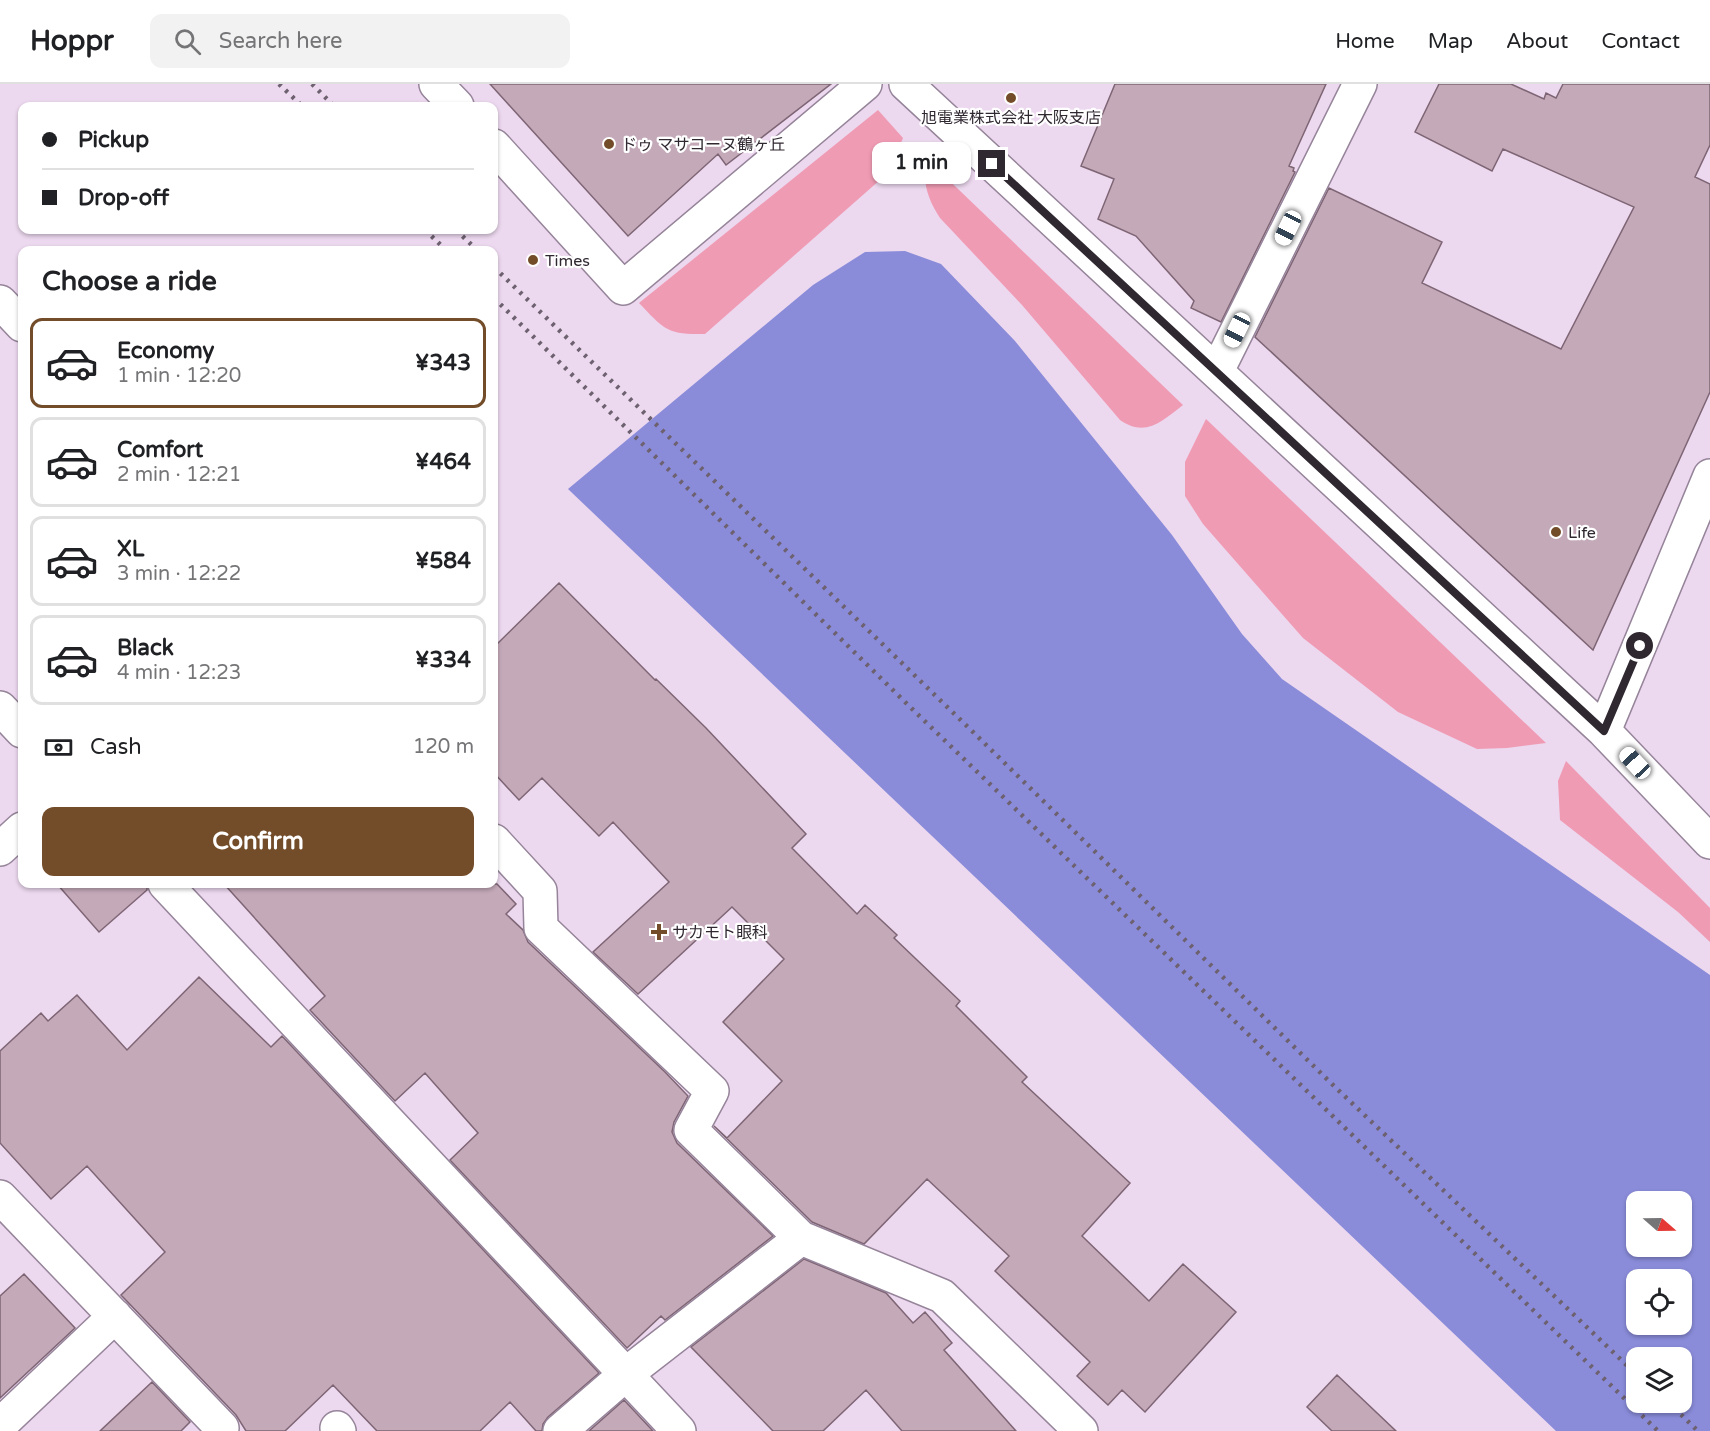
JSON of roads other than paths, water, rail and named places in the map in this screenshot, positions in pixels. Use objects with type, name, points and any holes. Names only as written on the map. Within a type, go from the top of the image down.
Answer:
[{"type":"street","points":[[436,84],[453,102]]},
{"type":"street","points":[[498,150],[623,288],[865,84]]},
{"type":"street","points":[[906,84],[1604,731],[1710,842]]},
{"type":"street","points":[[1216,371],[1360,84]]},
{"type":"street","points":[[0,302],[18,321]]},
{"type":"street","points":[[1604,731],[1710,476]]},
{"type":"street","points":[[0,708],[18,728]]},
{"type":"street","points":[[0,849],[18,833]]},
{"type":"street","points":[[498,845],[540,891],[541,927],[712,1091],[691,1130],[801,1238],[942,1296],[1081,1431]]},
{"type":"street","points":[[169,888],[679,1431]]},
{"type":"street","points":[[0,1197],[222,1428]]},
{"type":"street","points":[[560,1431],[626,1374],[801,1238]]},
{"type":"street","points":[[0,1425],[115,1316]]},
{"type":"water","points":[[905,251],[941,264],[1015,341],[1172,535],[1242,634],[1282,679],[1710,975],[1710,1431],[1556,1431],[568,489],[813,285],[865,252]]},
{"type":"railway","points":[[279,84],[298,102]]},
{"type":"railway","points":[[312,84],[330,102]]},
{"type":"railway","points":[[429,234],[442,246]]},
{"type":"railway","points":[[460,234],[473,246]]},
{"type":"railway","points":[[498,271],[1334,1086],[1626,1364]]},
{"type":"railway","points":[[498,302],[903,700],[1658,1431]]},
{"type":"railway","points":[[1679,1413],[1698,1431]]},
{"type":"place","name":"旭電業株式会社 大阪支店","points":[[1011,98]]},
{"type":"place","name":"ドゥ マサコーヌ鶴ヶ丘","points":[[609,144]]},
{"type":"place","name":"Times","points":[[533,260]]},
{"type":"place","name":"Life","points":[[1556,532]]},
{"type":"place","name":"サカモト眼科","points":[[659,932]]}]
